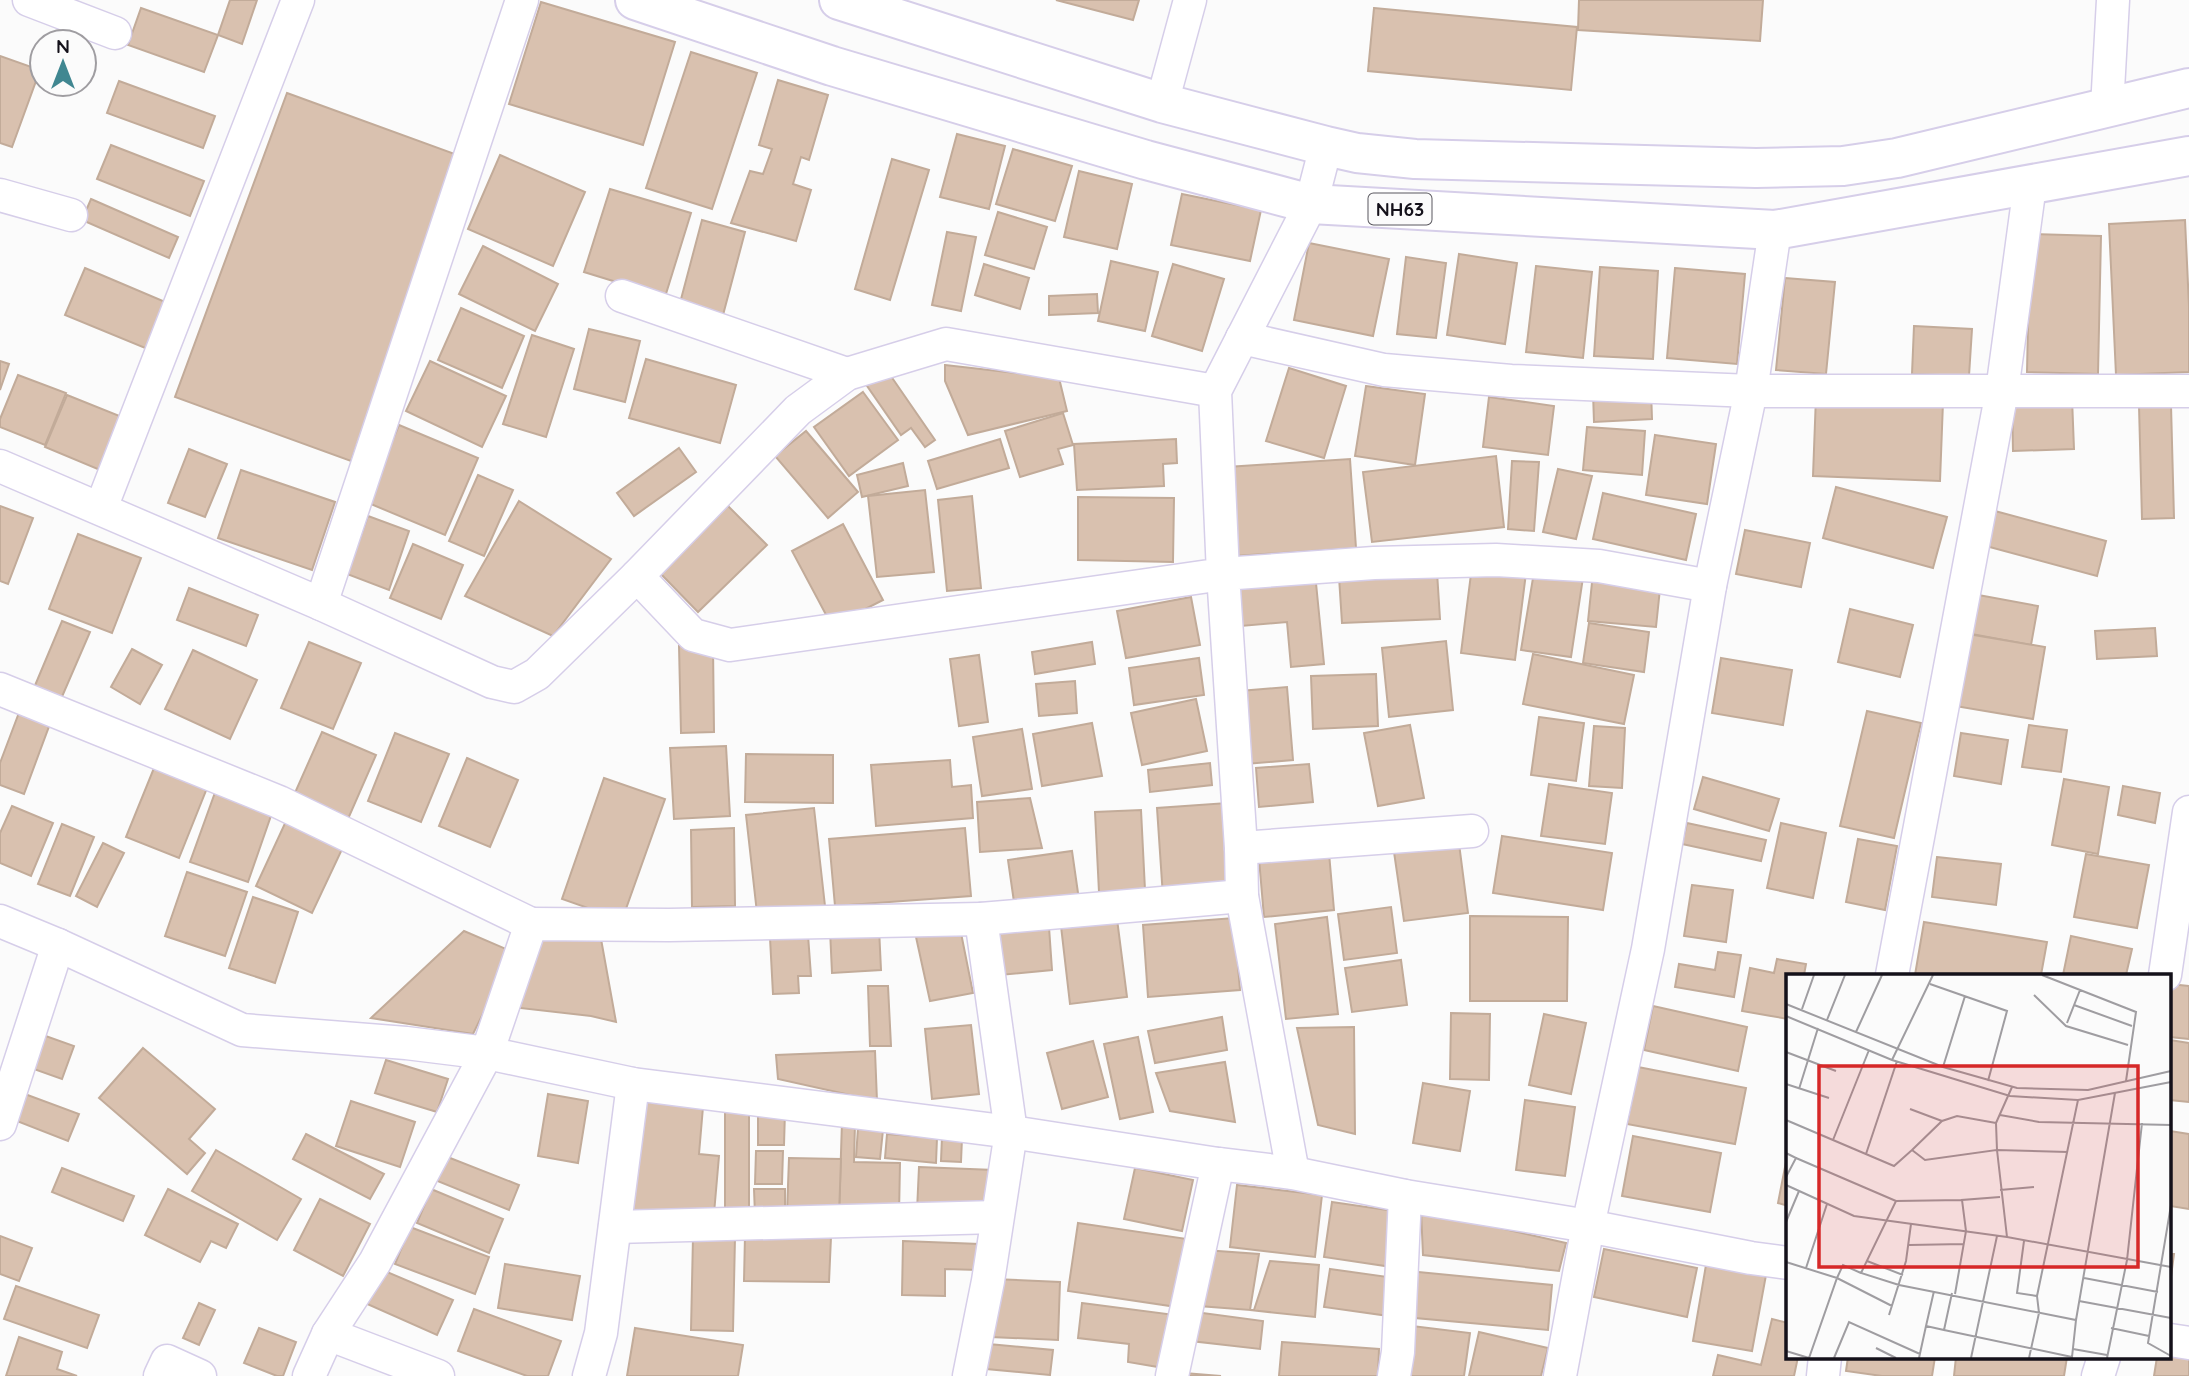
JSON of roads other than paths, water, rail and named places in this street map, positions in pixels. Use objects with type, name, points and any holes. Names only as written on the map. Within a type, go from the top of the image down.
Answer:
[{"type":"highway","name":"NH63","points":[[635,0],[832,66],[1146,160],[1311,204],[1775,230],[2189,156]]},
{"type":"highway","points":[[847,1],[1162,103],[1357,153],[1415,159],[1796,168],[1843,166],[1897,158],[2189,88]]},
{"type":"street","points":[[29,0],[115,33]]},
{"type":"street","points":[[101,508],[298,0]]},
{"type":"street","points":[[321,604],[523,0]]},
{"type":"street","points":[[1162,103],[1190,0]]},
{"type":"street","points":[[2107,108],[2113,0]]},
{"type":"street","points":[[1293,1173],[1242,896],[1215,391],[1311,204],[1326,146]]},
{"type":"street","points":[[1892,974],[2002,391],[2030,186]]},
{"type":"street","points":[[0,195],[71,215]]},
{"type":"street","points":[[1560,1376],[1588,1226],[1648,949],[1710,586],[1751,391],[1775,230]]},
{"type":"street","points":[[622,296],[847,374]]},
{"type":"street","points":[[1242,338],[1384,370],[1511,380],[1751,391],[2189,391]]},
{"type":"street","points":[[0,466],[321,604],[492,682],[514,687],[537,674],[637,576],[798,410],[847,374],[946,344],[1215,391]]},
{"type":"street","points":[[637,576],[692,635],[730,645],[1223,574],[1374,563],[1496,560],[1599,566],[1710,586]]},
{"type":"street","points":[[0,690],[279,802],[531,924],[668,925],[981,919],[1242,896]]},
{"type":"street","points":[[2165,974],[2189,812]]},
{"type":"street","points":[[1241,848],[1472,831]]},
{"type":"street","points":[[969,1376],[988,1281],[1011,1132],[981,919]]},
{"type":"street","points":[[0,921],[242,1030],[406,1043],[487,1053],[633,1084],[1011,1132],[1293,1173],[1405,1196],[1786,1263]]},
{"type":"street","points":[[309,1376],[328,1334],[375,1262],[487,1053],[531,924]]},
{"type":"street","points":[[0,1124],[58,945]]},
{"type":"street","points":[[589,1376],[601,1333],[633,1084]]},
{"type":"street","points":[[1172,1376],[1218,1164]]},
{"type":"street","points":[[1394,1376],[1398,1352],[1405,1196]]},
{"type":"street","points":[[615,1227],[997,1217]]},
{"type":"street","points":[[328,1334],[438,1376]]},
{"type":"street","points":[[1823,1376],[1825,1358]]},
{"type":"street","points":[[2098,1376],[2104,1358]]},
{"type":"street","points":[[160,1376],[167,1361],[200,1376]]}]
